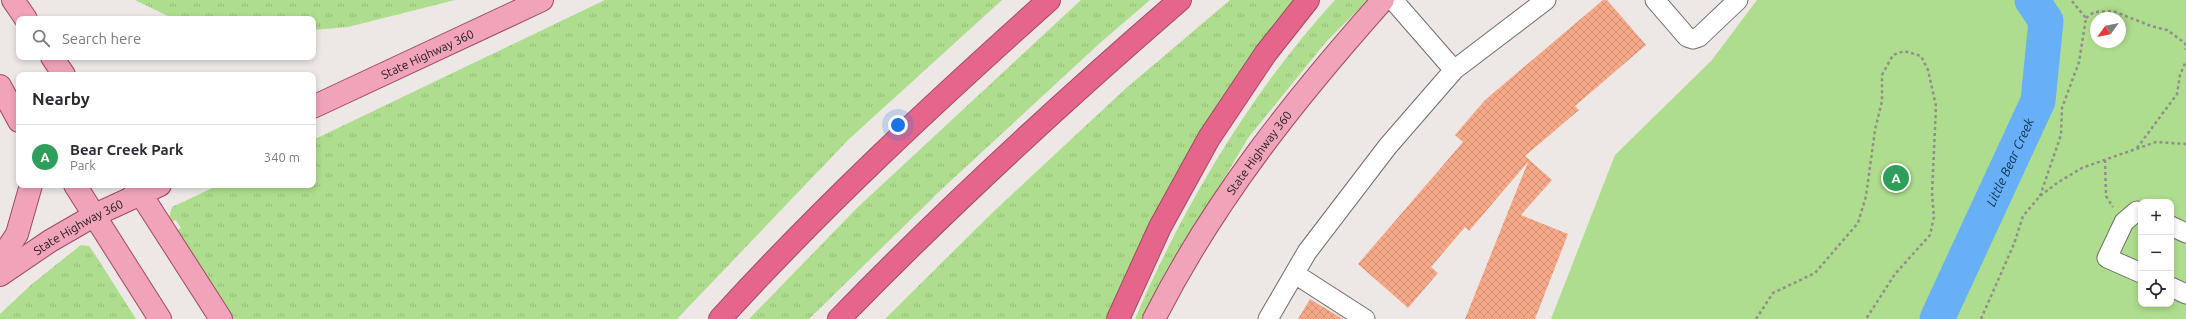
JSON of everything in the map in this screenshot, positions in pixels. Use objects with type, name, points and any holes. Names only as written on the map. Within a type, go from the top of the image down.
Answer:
[{"type":"highway","points":[[720,319],[842,192],[945,94],[1049,0]]},
{"type":"highway","points":[[839,319],[977,182],[1082,86],[1180,0]]},
{"type":"highway","points":[[1118,319],[1160,227],[1209,138],[1266,53],[1308,0]]},
{"type":"main road","points":[[13,0],[24,16]]},
{"type":"main road","name":"State Highway 360","points":[[316,107],[542,0]]},
{"type":"main road","name":"State Highway 360","points":[[1154,319],[1174,281],[1229,191],[1280,121],[1383,0]]},
{"type":"main road","points":[[0,74],[16,98]]},
{"type":"main road","points":[[0,86],[16,115]]},
{"type":"main road","points":[[0,260],[17,234],[30,188]]},
{"type":"main road","points":[[77,188],[160,319]]},
{"type":"main road","points":[[145,188],[221,319]]},
{"type":"main road","name":"State Highway 360","points":[[0,275],[50,241],[145,188]]},
{"type":"lane","points":[[1393,0],[1454,70]]},
{"type":"lane","points":[[1268,319],[1307,252],[1388,146],[1454,70],[1546,0]]},
{"type":"lane","points":[[1655,0],[1687,37],[1693,39],[1699,37],[1736,1]]},
{"type":"lane","points":[[2138,210],[2124,222],[2108,258],[2138,272]]},
{"type":"lane","points":[[2174,227],[2186,233]]},
{"type":"lane","points":[[1295,274],[1365,319]]},
{"type":"lane","points":[[2174,288],[2186,294]]},
{"type":"path","points":[[2071,0],[2086,18]]},
{"type":"path","points":[[2040,196],[2061,135],[2062,108],[2079,62],[2086,18],[2094,12],[2113,11],[2151,26],[2167,30],[2185,41],[2186,50]]},
{"type":"path","points":[[1756,319],[1773,293],[1815,273],[1858,223],[1866,196],[1874,136],[1882,101],[1882,75],[1892,55],[1904,50],[1921,56],[1928,70],[1936,106],[1932,194],[1934,217],[1930,235],[1895,274],[1866,319]]},
{"type":"path","points":[[2136,148],[2177,94],[2180,75],[2186,61]]},
{"type":"path","points":[[1981,319],[2012,250],[2023,216],[2040,196],[2057,183],[2082,168],[2136,148],[2156,142],[2186,144]]},
{"type":"path","points":[[2105,160],[2106,196],[2124,222]]},
{"type":"green space","points":[[135,0],[455,0],[348,27],[316,30],[316,16],[168,16]]},
{"type":"green space","points":[[605,0],[1002,0],[848,140],[677,319],[234,319],[177,230],[181,228],[176,220],[172,222],[169,218],[172,207],[213,188],[316,188],[316,139]]},
{"type":"green space","points":[[1081,0],[1150,0],[1100,43],[943,188],[809,319],[749,319],[858,207]]},
{"type":"green space","points":[[1230,0],[1297,0],[1109,319],[885,319],[991,214],[1124,90]]},
{"type":"green space","points":[[1335,0],[1368,0],[1326,42],[1248,138],[1141,319],[1135,319],[1175,235],[1197,193],[1222,151],[1276,72]]},
{"type":"green space","points":[[1757,0],[2186,0],[2186,319],[1551,319],[1615,155],[1712,60]]},
{"type":"green space","points":[[81,245],[89,246],[136,319],[0,319],[0,314],[32,284]]},
{"type":"building","points":[[1603,0],[1607,0],[1646,45],[1575,106],[1579,110],[1525,156],[1552,180],[1521,215],[1568,234],[1535,319],[1465,319],[1528,162],[1469,231],[1465,227],[1431,267],[1438,273],[1408,308],[1358,264],[1463,142],[1455,135],[1485,100]]},
{"type":"building","points":[[1310,299],[1343,319],[1298,319]]},
{"type":"waterway","name":"Little Bear Creek","points":[[1937,319],[2038,101],[2046,21],[2032,0]]},
{"type":"place","name":"Bear Creek Park","points":[[1896,178]]}]
